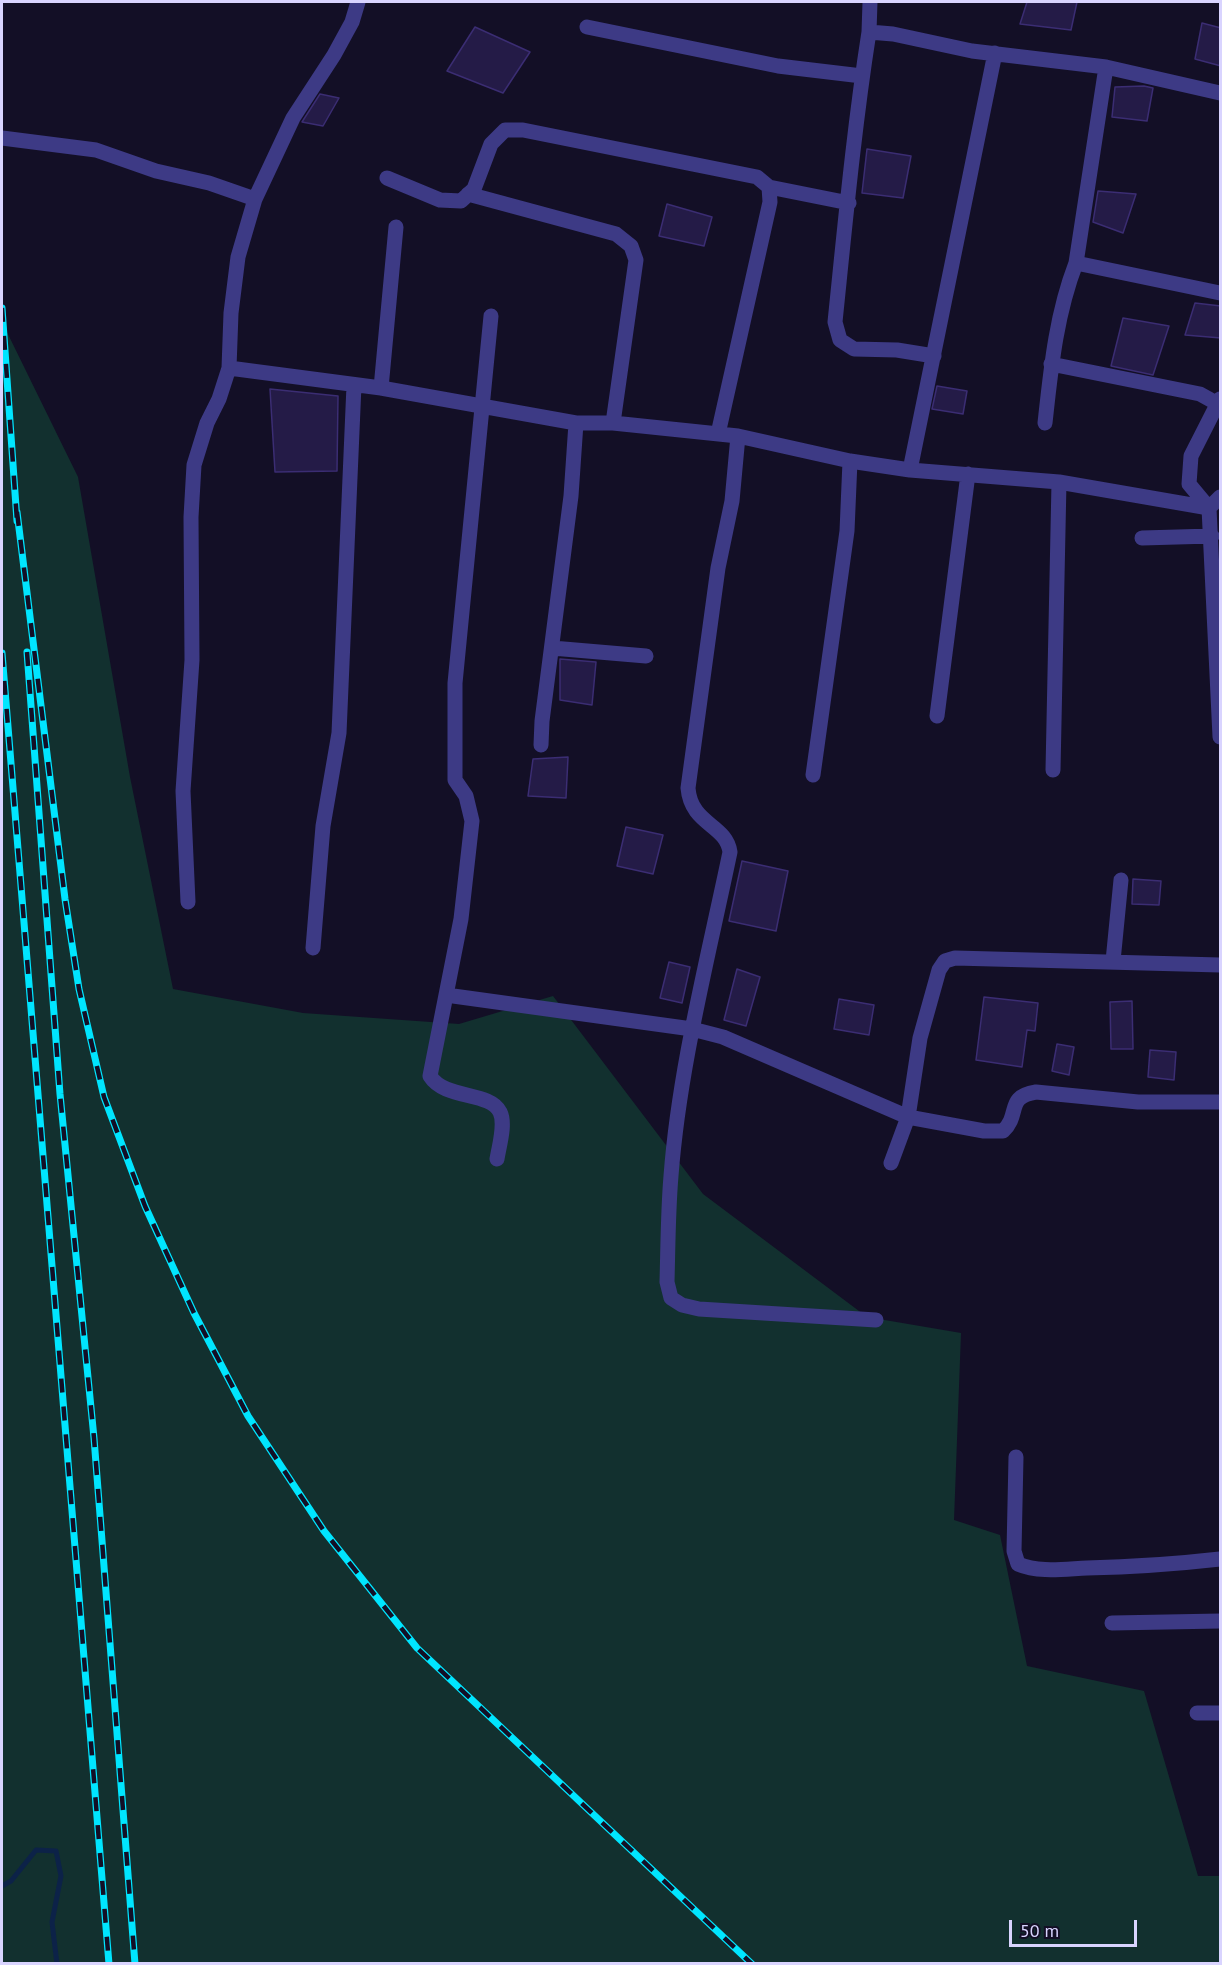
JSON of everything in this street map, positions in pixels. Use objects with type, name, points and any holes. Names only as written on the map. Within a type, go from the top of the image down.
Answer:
[{"type":"street","points":[[188,902],[183,791],[192,660],[191,517],[194,465],[207,423],[219,399],[229,368],[231,313],[238,257],[255,199],[293,118],[334,55],[352,22],[358,2]]},
{"type":"street","points":[[870,2],[869,32],[853,139],[849,203],[835,322],[840,340],[854,349],[897,350],[934,356]]},
{"type":"street","points":[[587,27],[778,66],[862,76]]},
{"type":"street","points":[[869,32],[995,53],[1106,67],[1221,93]]},
{"type":"street","points":[[910,470],[956,234],[995,53]]},
{"type":"street","points":[[1045,423],[1051,364],[1063,303],[1076,263],[1106,67]]},
{"type":"street","points":[[387,178],[440,200],[461,201],[474,189],[491,144],[505,130],[544,134],[757,177],[769,187],[849,203]]},
{"type":"street","points":[[2,138],[96,150],[156,171],[209,183],[255,199]]},
{"type":"street","points":[[718,434],[770,202],[769,187]]},
{"type":"street","points":[[468,195],[616,234],[631,246],[636,260],[613,423]]},
{"type":"street","points":[[381,388],[396,226]]},
{"type":"street","points":[[1076,263],[1221,293]]},
{"type":"street","points":[[491,316],[484,405],[468,531],[455,683],[455,780],[466,796],[472,821],[461,919],[430,1076],[435,1083],[445,1089],[492,1103],[500,1112],[502,1123],[497,1159]]},
{"type":"street","points":[[1051,364],[1200,394],[1219,401],[1191,456],[1189,484],[1209,508],[1215,541],[1221,737]]},
{"type":"street","points":[[229,368],[381,388],[576,423],[613,423],[738,436],[850,461],[910,470],[1059,482],[1209,508]]},
{"type":"street","points":[[313,948],[323,826],[339,733],[354,385]]},
{"type":"street","points":[[541,745],[542,721],[571,496],[576,423]]},
{"type":"street","points":[[738,436],[732,501],[718,568],[688,788],[689,801],[707,824],[721,833],[729,842],[730,852],[692,1029],[670,1176],[667,1282],[671,1298],[682,1305],[699,1309],[876,1320]]},
{"type":"street","points":[[813,775],[847,531],[850,461]]},
{"type":"street","points":[[938,716],[968,474]]},
{"type":"street","points":[[1053,770],[1059,482]]},
{"type":"street","points":[[1209,508],[1221,497]]},
{"type":"street","points":[[1142,538],[1215,541]]},
{"type":"street","points":[[552,648],[646,656]]},
{"type":"street","points":[[1113,961],[1121,880]]},
{"type":"street","points":[[891,1163],[908,1117],[920,1038],[939,970],[945,961],[955,958],[1025,962],[1113,961],[1221,964]]},
{"type":"street","points":[[446,995],[692,1029],[723,1036],[908,1117],[984,1131],[1003,1131],[1010,1124],[1015,1101],[1023,1094],[1036,1092],[1138,1102],[1221,1102]]},
{"type":"street","points":[[1016,1457],[1014,1551],[1018,1564],[1029,1569],[1050,1569],[1161,1566],[1221,1559]]},
{"type":"street","points":[[1112,1623],[1221,1621]]},
{"type":"street","points":[[1197,1713],[1221,1713]]},
{"type":"green space","points":[[2,322],[78,477],[130,777],[173,989],[303,1013],[459,1024],[553,996],[703,1194],[867,1317],[961,1333],[954,1520],[1000,1535],[1027,1666],[1144,1691],[1198,1876],[1220,1876],[1220,1963],[2,1963]]},
{"type":"building","points":[[1027,2],[1077,2],[1071,30],[1020,24]]},
{"type":"building","points":[[1202,23],[1221,28],[1221,66],[1195,59]]},
{"type":"building","points":[[475,27],[530,52],[503,93],[447,71]]},
{"type":"building","points":[[1115,87],[1153,88],[1147,121],[1112,117]]},
{"type":"building","points":[[320,94],[339,98],[323,126],[302,122]]},
{"type":"building","points":[[867,149],[911,156],[903,198],[862,193]]},
{"type":"building","points":[[1098,191],[1136,194],[1123,233],[1093,222]]},
{"type":"building","points":[[667,204],[712,217],[704,246],[659,236]]},
{"type":"building","points":[[1195,303],[1221,306],[1221,338],[1185,335]]},
{"type":"building","points":[[1123,318],[1169,326],[1153,375],[1111,366]]},
{"type":"building","points":[[937,386],[967,391],[963,414],[932,409]]},
{"type":"building","points":[[270,389],[338,396],[337,471],[275,472]]},
{"type":"building","points":[[560,659],[596,662],[592,705],[560,700]]},
{"type":"building","points":[[568,757],[566,798],[528,796],[533,759]]},
{"type":"building","points":[[626,827],[663,835],[653,874],[617,866]]},
{"type":"building","points":[[742,861],[788,871],[776,931],[729,921]]},
{"type":"building","points":[[1133,879],[1161,881],[1159,905],[1132,904]]},
{"type":"building","points":[[669,962],[690,967],[682,1003],[660,998]]},
{"type":"building","points":[[737,969],[760,977],[746,1026],[724,1020]]},
{"type":"building","points":[[984,997],[1038,1003],[1035,1031],[1027,1030],[1022,1067],[976,1060]]},
{"type":"building","points":[[839,999],[874,1005],[869,1035],[834,1029]]},
{"type":"building","points":[[1132,1001],[1133,1049],[1111,1049],[1110,1002]]},
{"type":"building","points":[[1057,1044],[1074,1047],[1069,1075],[1052,1071]]},
{"type":"building","points":[[1150,1050],[1176,1052],[1174,1080],[1148,1077]]},
{"type":"waterway","points":[[2,1886],[11,1881],[36,1850],[56,1851],[61,1876],[52,1922],[57,1964]]},
{"type":"railway","points":[[2,308],[17,521]]},
{"type":"railway","points":[[17,512],[65,899],[79,989],[104,1097],[145,1206],[194,1313],[248,1416],[324,1531],[417,1648],[752,1964]]},
{"type":"railway","points":[[27,652],[60,1094],[94,1438],[135,1964]]},
{"type":"railway","points":[[2,653],[109,1964]]}]
